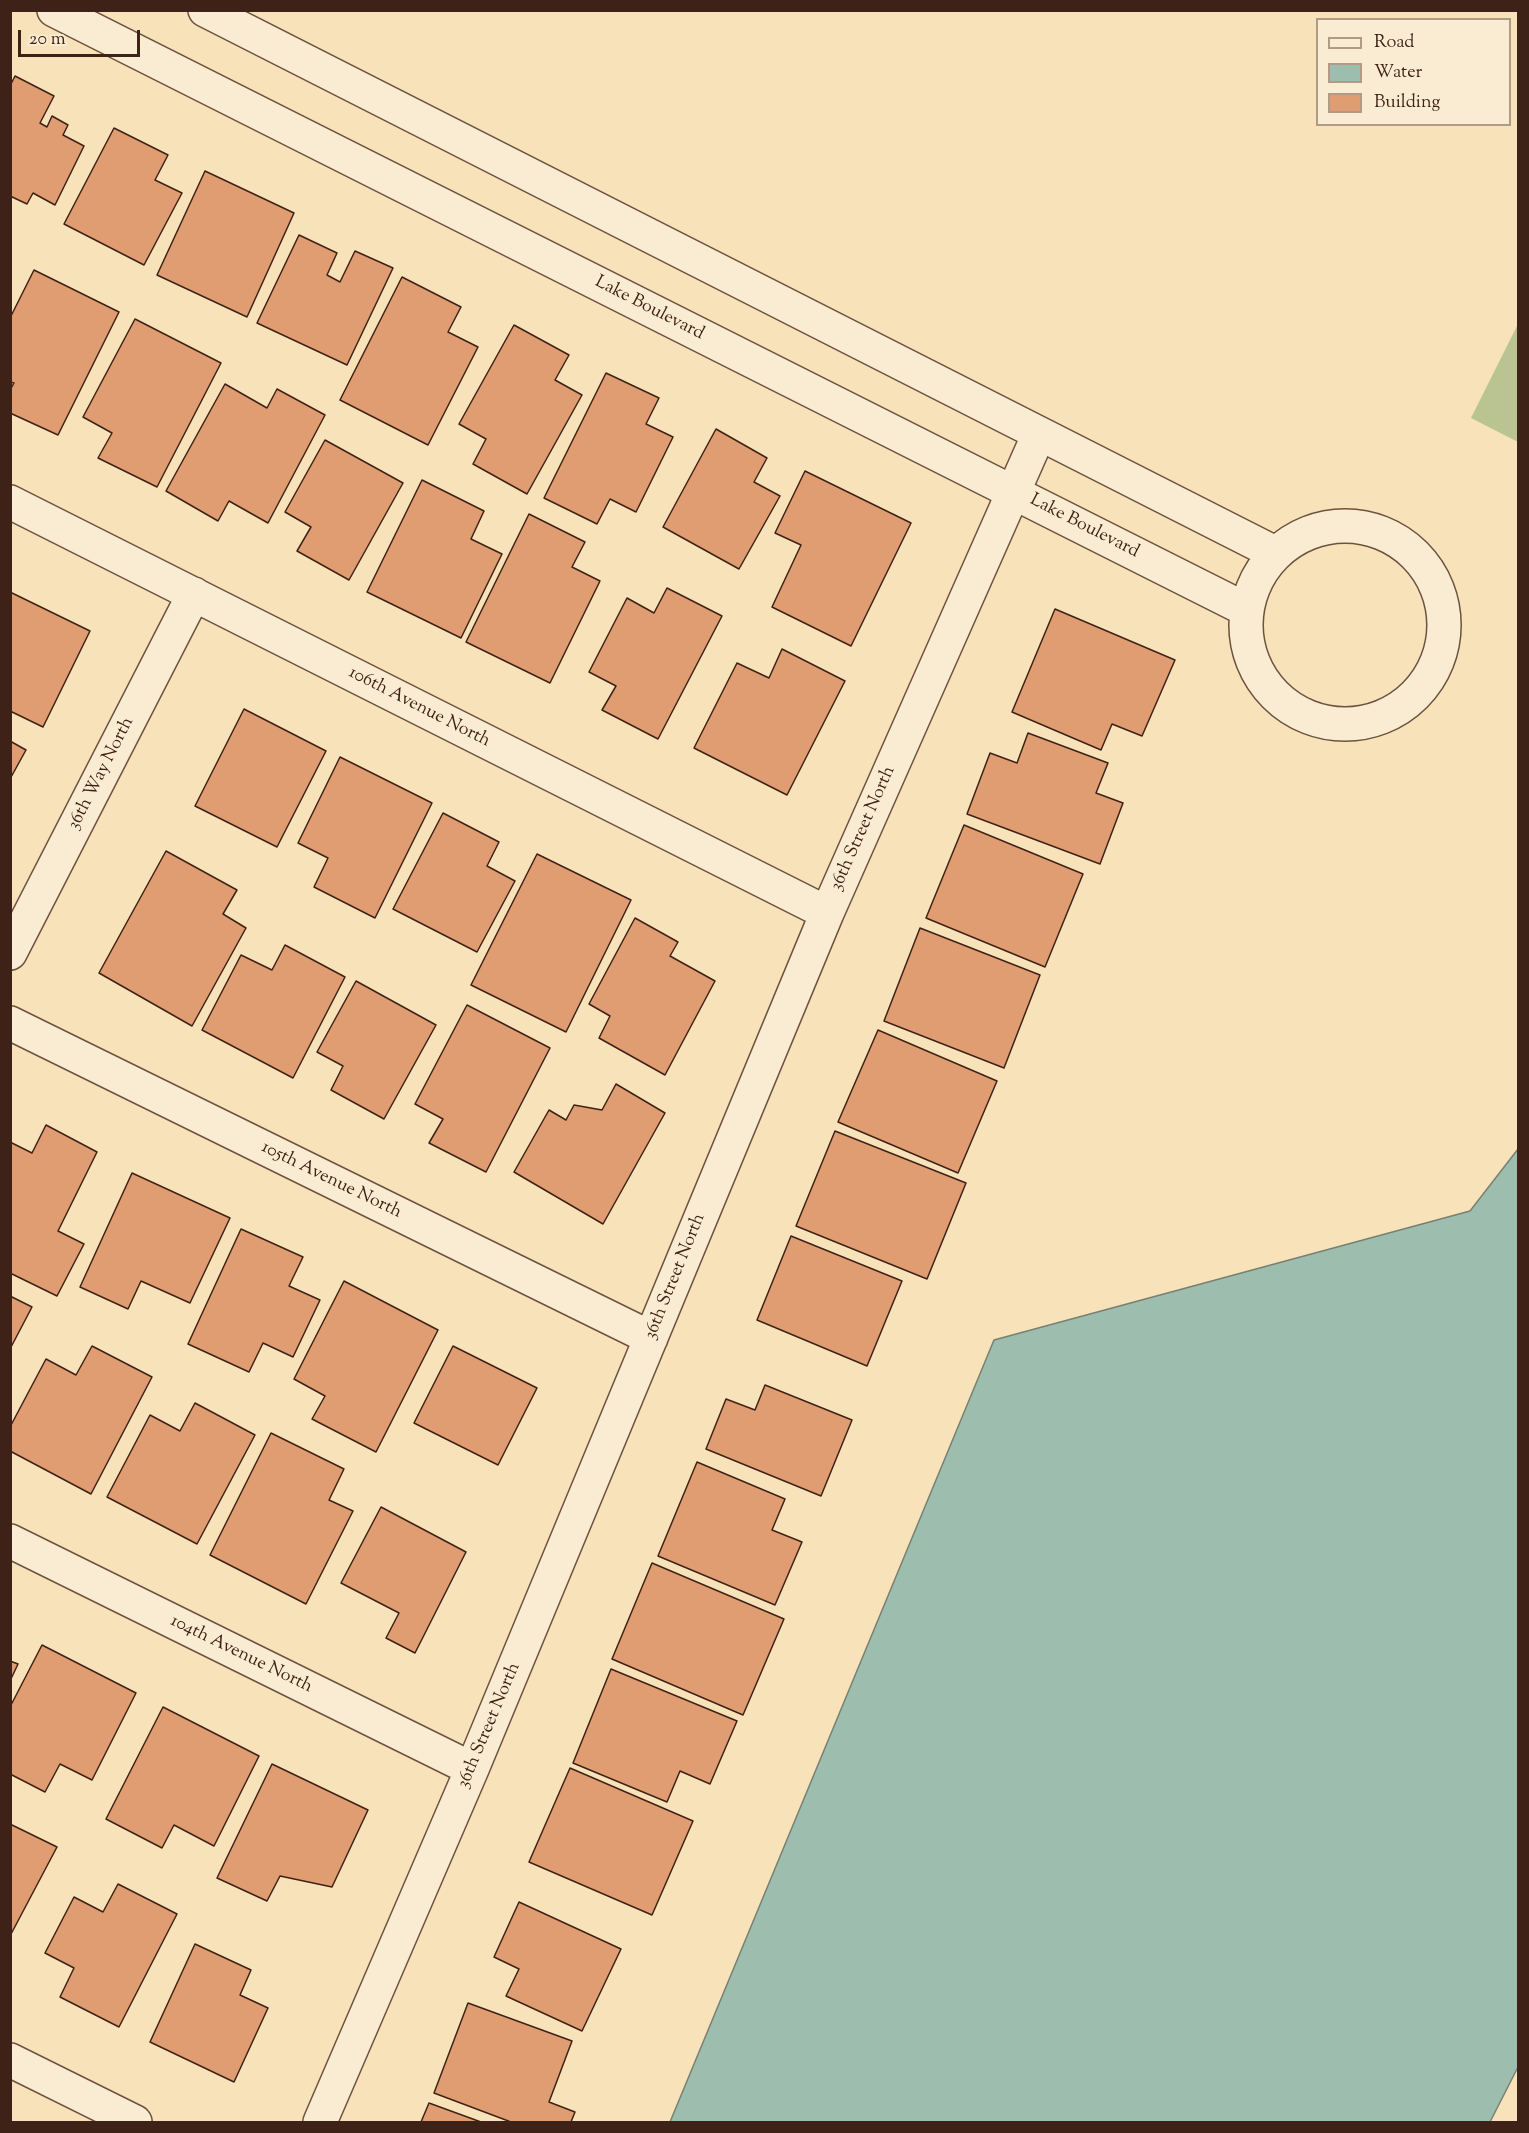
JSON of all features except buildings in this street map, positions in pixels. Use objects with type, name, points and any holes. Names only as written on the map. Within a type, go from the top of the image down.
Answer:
[{"type":"street","name":"Lake Boulevard","points":[[54,10],[1245,609]]},
{"type":"street","points":[[205,10],[1273,552]]},
{"type":"street","name":"36th Street North","points":[[320,2122],[472,1769],[826,913],[1039,434]]},
{"type":"street","name":"106th Avenue North","points":[[10,502],[826,913]]},
{"type":"street","points":[[1360,527],[1394,539],[1421,560],[1438,587],[1446,614],[1443,652],[1422,686],[1394,710],[1359,726],[1316,720],[1287,703],[1259,676],[1247,644],[1245,609],[1273,552],[1304,535],[1328,528],[1360,527]]},
{"type":"street","name":"36th Way North","points":[[10,953],[194,594]]},
{"type":"street","name":"105th Avenue North","points":[[10,1023],[651,1338]]},
{"type":"street","name":"104th Avenue North","points":[[10,1541],[472,1769]]},
{"type":"street","points":[[10,2060],[135,2122]]},
{"type":"green space","points":[[1518,324],[1518,442],[1471,418]]},
{"type":"water","points":[[1518,1149],[1518,2067],[1490,2122],[670,2122],[994,1340],[1470,1211]]}]
